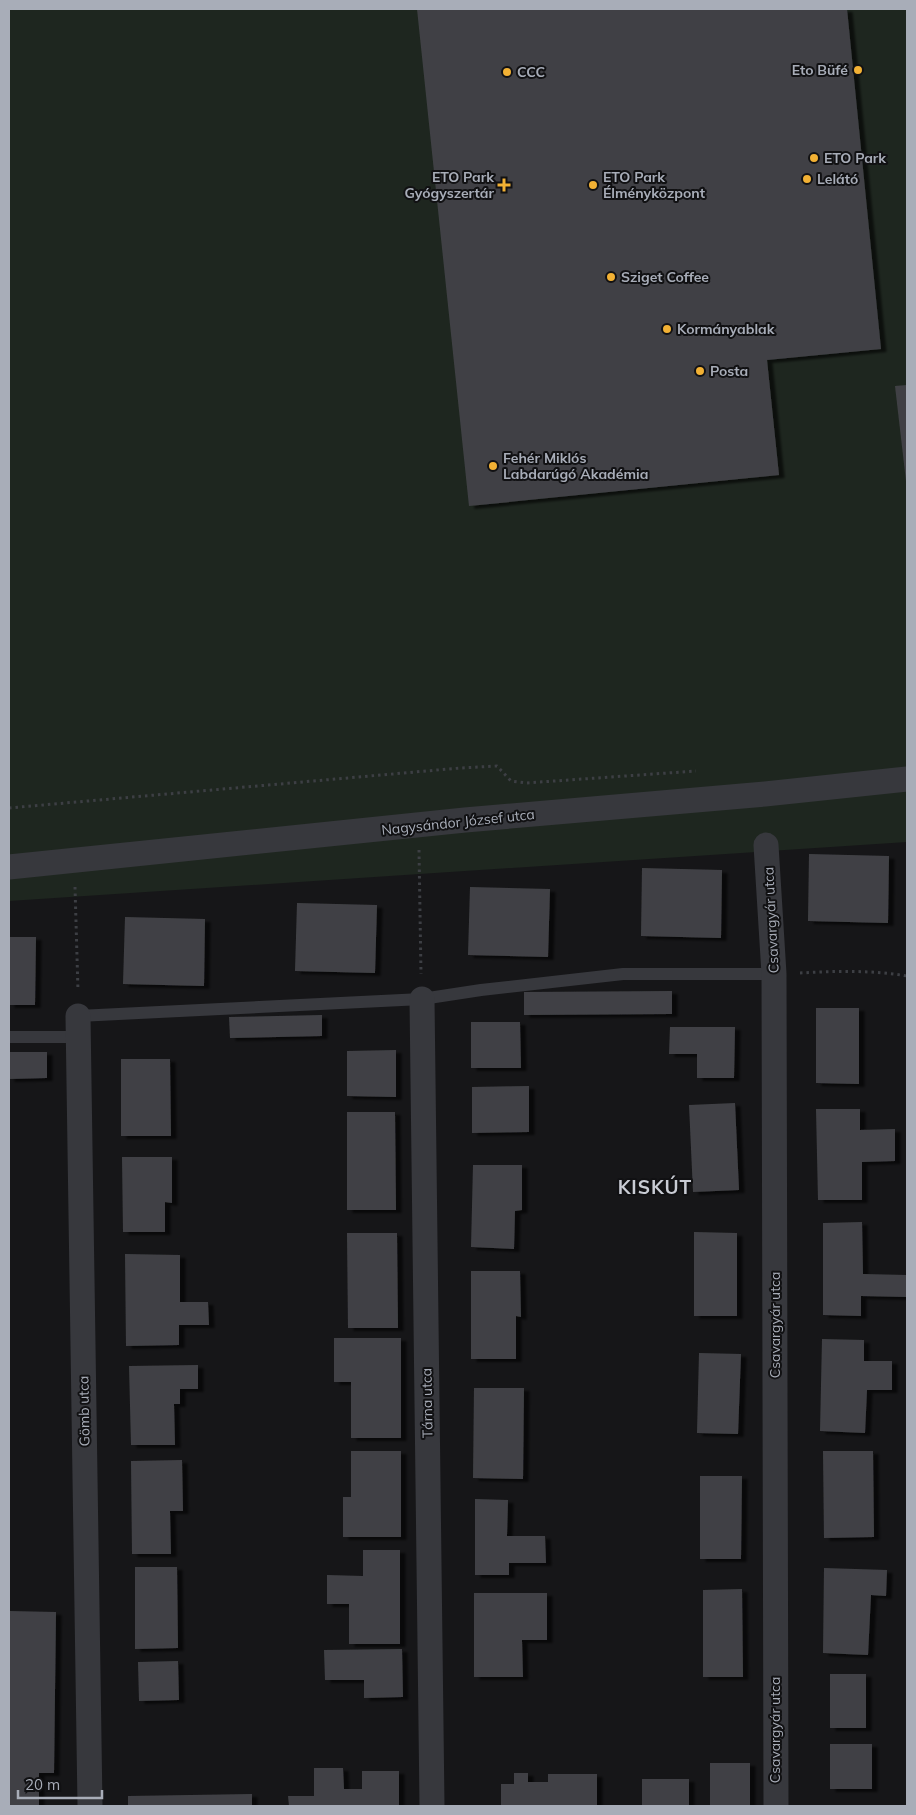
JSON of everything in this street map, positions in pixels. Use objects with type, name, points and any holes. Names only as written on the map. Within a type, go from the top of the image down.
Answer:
[{"type":"street","name":"Nagysándor József utca","points":[[9,867],[418,825],[765,794],[907,779]]},
{"type":"street","name":"Csavargyár utca","points":[[766,844],[774,974],[776,1806]]},
{"type":"street","name":"Tárna utca","points":[[422,1000],[432,1806]]},
{"type":"street","name":"Gömb utca","points":[[78,1026],[90,1806]]},
{"type":"lane","points":[[9,1037],[78,1026],[422,1000],[481,990],[623,974],[774,974]]},
{"type":"path","points":[[9,808],[460,768],[497,766],[511,781],[526,783],[704,770]]},
{"type":"path","points":[[418,825],[422,1000]]},
{"type":"path","points":[[73,860],[78,1026]]},
{"type":"path","points":[[774,974],[830,972],[907,976]]},
{"type":"shaded area","points":[[9,9],[907,9],[907,842],[9,901]]},
{"type":"building","name":"ETO Park Élményközpont","points":[[417,9],[847,9],[881,349],[767,360],[779,475],[469,506]]},
{"type":"building","points":[[907,385],[907,481],[906,481],[895,386]]},
{"type":"building","points":[[809,854],[889,856],[888,923],[808,921]]},
{"type":"building","points":[[642,868],[722,870],[721,938],[641,936]]},
{"type":"building","points":[[470,887],[550,889],[548,957],[468,955]]},
{"type":"building","points":[[297,903],[377,905],[375,973],[295,971]]},
{"type":"building","points":[[125,917],[205,919],[204,986],[123,984]]},
{"type":"building","points":[[9,937],[36,937],[35,1005],[9,1005]]},
{"type":"building","points":[[672,991],[672,1014],[524,1015],[524,992]]},
{"type":"building","points":[[816,1008],[859,1008],[859,1084],[816,1083]]},
{"type":"building","points":[[322,1015],[322,1036],[230,1038],[229,1017]]},
{"type":"building","points":[[471,1022],[520,1022],[521,1068],[471,1068]]},
{"type":"building","points":[[670,1027],[735,1027],[734,1078],[697,1078],[697,1054],[669,1054]]},
{"type":"building","points":[[396,1050],[396,1097],[347,1096],[347,1051]]},
{"type":"building","points":[[9,1052],[47,1052],[47,1078],[9,1079]]},
{"type":"building","points":[[121,1059],[170,1059],[171,1136],[121,1136]]},
{"type":"building","points":[[529,1086],[529,1132],[472,1133],[472,1087]]},
{"type":"building","points":[[735,1103],[739,1190],[693,1192],[689,1105]]},
{"type":"building","points":[[816,1109],[860,1109],[860,1130],[895,1129],[895,1161],[862,1162],[862,1200],[818,1200]]},
{"type":"building","points":[[347,1112],[395,1112],[396,1210],[347,1210]]},
{"type":"building","points":[[122,1157],[172,1157],[172,1203],[165,1202],[165,1232],[123,1232]]},
{"type":"building","points":[[473,1165],[522,1165],[522,1210],[515,1211],[514,1249],[471,1247]]},
{"type":"building","points":[[862,1222],[863,1274],[907,1275],[907,1297],[861,1296],[861,1316],[823,1315],[823,1223]]},
{"type":"building","points":[[694,1232],[737,1233],[737,1316],[694,1316]]},
{"type":"building","points":[[347,1233],[397,1233],[398,1328],[348,1328]]},
{"type":"building","points":[[125,1254],[180,1255],[180,1302],[208,1302],[209,1325],[179,1325],[179,1345],[126,1346]]},
{"type":"building","points":[[471,1271],[520,1271],[521,1317],[516,1316],[516,1359],[471,1359]]},
{"type":"building","points":[[334,1338],[401,1338],[401,1438],[351,1438],[351,1382],[334,1382]]},
{"type":"building","points":[[822,1339],[864,1340],[864,1361],[892,1361],[892,1390],[867,1390],[865,1433],[820,1431]]},
{"type":"building","points":[[699,1353],[741,1354],[738,1434],[697,1433]]},
{"type":"building","points":[[198,1365],[198,1389],[180,1389],[180,1404],[174,1404],[175,1445],[131,1445],[129,1366]]},
{"type":"building","points":[[474,1388],[524,1388],[523,1479],[473,1478]]},
{"type":"building","points":[[351,1451],[401,1451],[401,1537],[343,1537],[343,1497],[351,1497]]},
{"type":"building","points":[[823,1451],[873,1451],[874,1537],[824,1538]]},
{"type":"building","points":[[182,1460],[183,1511],[170,1511],[171,1554],[132,1554],[131,1461]]},
{"type":"building","points":[[700,1476],[742,1476],[741,1559],[700,1559]]},
{"type":"building","points":[[475,1499],[508,1500],[507,1536],[545,1536],[546,1563],[509,1563],[509,1575],[475,1575]]},
{"type":"building","points":[[363,1550],[400,1550],[400,1644],[349,1644],[349,1604],[327,1604],[327,1575],[363,1576]]},
{"type":"building","points":[[135,1567],[177,1567],[178,1648],[135,1649]]},
{"type":"building","points":[[824,1568],[887,1570],[886,1596],[871,1595],[868,1655],[823,1653]]},
{"type":"building","points":[[742,1589],[743,1677],[703,1677],[703,1590]]},
{"type":"building","points":[[474,1593],[547,1593],[547,1640],[522,1640],[523,1677],[474,1677]]},
{"type":"building","points":[[9,1611],[56,1612],[54,1773],[39,1773],[39,1806],[9,1806]]},
{"type":"building","points":[[402,1649],[403,1697],[364,1698],[364,1680],[325,1680],[324,1650]]},
{"type":"building","points":[[178,1661],[179,1700],[139,1701],[138,1662]]},
{"type":"building","points":[[830,1674],[866,1674],[866,1728],[830,1728]]},
{"type":"building","points":[[830,1744],[872,1744],[872,1789],[830,1789]]},
{"type":"building","points":[[710,1763],[750,1763],[750,1806],[710,1806]]},
{"type":"building","points":[[314,1768],[343,1768],[344,1789],[362,1789],[362,1771],[399,1771],[399,1806],[289,1806],[288,1796],[314,1796]]},
{"type":"building","points":[[514,1773],[528,1773],[528,1782],[548,1782],[548,1774],[597,1774],[597,1806],[501,1806],[501,1784],[514,1784]]},
{"type":"building","points":[[642,1779],[689,1779],[689,1806],[642,1806]]},
{"type":"building","points":[[252,1794],[252,1806],[128,1806],[128,1796]]},
{"type":"place","name":"Eto Büfé","points":[[858,70]]},
{"type":"place","name":"CCC","points":[[507,72]]},
{"type":"place","name":"ETO Park","points":[[814,158]]},
{"type":"place","name":"Lelátó","points":[[807,179]]},
{"type":"place","name":"ETO Park Gyógyszertár","points":[[504,185]]},
{"type":"place","name":"ETO Park Élményközpont","points":[[593,185]]},
{"type":"place","name":"Sziget Coffee","points":[[611,277]]},
{"type":"place","name":"Kormányablak","points":[[667,329]]},
{"type":"place","name":"Posta","points":[[700,371]]},
{"type":"place","name":"Fehér Miklós Labdarúgó Akadémia","points":[[493,466]]},
{"type":"district","name":"KISKÚT","points":[[655,1187]]}]
